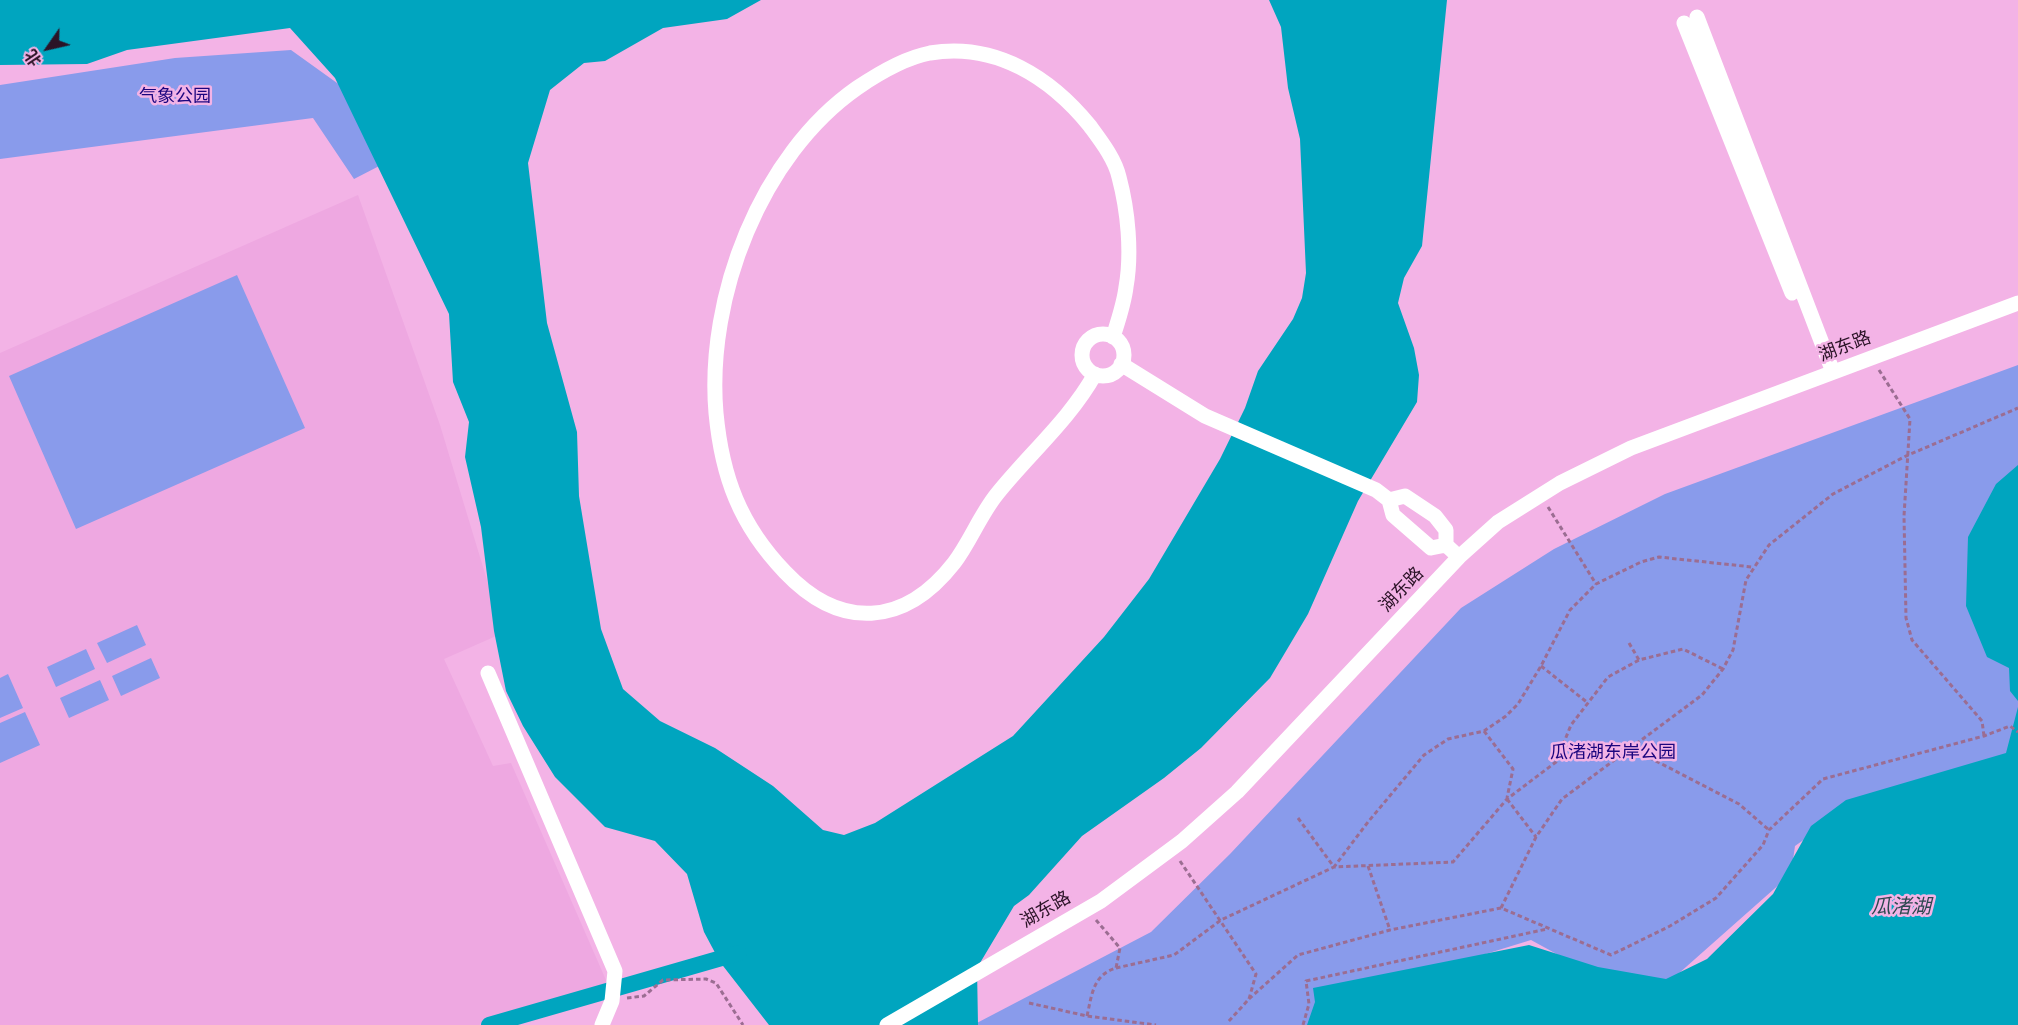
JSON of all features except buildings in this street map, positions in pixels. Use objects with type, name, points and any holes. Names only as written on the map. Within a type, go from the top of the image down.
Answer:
[{"type":"street","points":[[1690,20],[1829,374]]},
{"type":"street","points":[[1095,374],[1072,409],[994,497],[955,562],[924,592],[903,606],[878,614],[860,615],[843,612],[816,598],[792,580],[767,554],[749,530],[733,497],[716,411],[718,344],[730,277],[763,196],[792,151],[833,105],[883,70],[930,53],[976,53],[1012,63],[1049,84],[1070,102],[1101,141],[1119,173],[1128,226],[1127,286],[1113,337]]},
{"type":"street","name":"湖东路","points":[[887,1025],[1087,909],[1171,848],[1237,792],[1460,557],[1498,522],[1541,495],[1631,448],[2018,303]]},
{"type":"street","points":[[1100,335],[1113,337],[1122,348],[1121,364],[1108,375],[1095,374],[1085,366],[1084,346],[1093,337],[1100,335]]},
{"type":"street","points":[[1121,364],[1205,416],[1376,490],[1389,500],[1393,515],[1431,548],[1446,545]]},
{"type":"street","points":[[1389,500],[1405,496],[1428,511],[1446,530],[1446,545],[1460,557]]},
{"type":"street","points":[[488,673],[615,971],[612,1001],[602,1025]]},
{"type":"path","points":[[1871,358],[1910,419],[1906,456],[1904,593],[1906,618],[1912,640],[1983,721],[1984,736]]},
{"type":"path","points":[[1501,908],[1536,837],[1562,799],[1702,695],[1723,669],[1733,650],[1746,580],[1752,567],[1769,545],[1833,494],[1906,456],[2018,408]]},
{"type":"path","points":[[1541,495],[1596,584]]},
{"type":"path","points":[[1334,867],[1424,755],[1448,739],[1484,731],[1506,716],[1518,704],[1570,610],[1596,584],[1641,561],[1659,557],[1752,567]]},
{"type":"path","points":[[1629,643],[1639,660]]},
{"type":"path","points":[[1087,1016],[1095,983],[1104,972],[1174,955],[1221,920],[1334,867],[1453,862],[1507,799],[1556,762],[1571,725],[1608,677],[1639,660],[1683,649],[1723,669]]},
{"type":"path","points":[[1541,666],[1588,703]]},
{"type":"path","points":[[1228,1022],[1249,999],[1298,954],[1390,930],[1501,908],[1611,956],[1670,926],[1716,898],[1763,845],[1769,830],[1823,779],[1984,736],[2010,726],[2018,732]]},
{"type":"path","points":[[1484,731],[1514,769],[1507,799]]},
{"type":"path","points":[[1629,747],[1739,804],[1769,830]]},
{"type":"path","points":[[1507,799],[1536,837]]},
{"type":"path","points":[[1298,818],[1334,867]]},
{"type":"path","points":[[1171,848],[1256,974],[1249,999]]},
{"type":"path","points":[[1367,866],[1390,930]]},
{"type":"path","points":[[1087,909],[1120,948],[1116,968]]},
{"type":"path","points":[[1302,1025],[1309,1004],[1306,981],[1550,929]]},
{"type":"path","points":[[612,1001],[644,996],[663,981],[706,979],[716,983],[743,1025]]},
{"type":"path","points":[[1029,1003],[1087,1016],[1156,1025]]},
{"type":"shaded area","points":[[358,195],[440,425],[503,633],[444,659],[493,766],[511,763],[609,987],[479,1025],[0,1025],[0,353]]},
{"type":"green space","name":"气象公园","points":[[291,50],[344,88],[387,162],[354,179],[313,118],[0,159],[0,85],[175,58]]},
{"type":"green space","points":[[237,275],[305,428],[76,529],[9,376]]},
{"type":"green space","name":"瓜渚湖东岸公园","points":[[2018,365],[2018,770],[1840,814],[1795,846],[1791,874],[1660,990],[1628,993],[1531,940],[1320,1005],[1318,1025],[973,1025],[1151,932],[1230,854],[1461,608],[1554,549],[1665,494]]},
{"type":"green space","points":[[137,625],[146,645],[107,663],[97,643]]},
{"type":"green space","points":[[86,649],[95,669],[56,687],[47,667]]},
{"type":"green space","points":[[151,658],[160,678],[121,696],[112,676]]},
{"type":"green space","points":[[8,674],[23,708],[0,718],[0,678]]},
{"type":"green space","points":[[100,680],[109,700],[69,718],[60,698]]},
{"type":"green space","points":[[25,712],[40,745],[0,763],[0,723]]},
{"type":"water","points":[[0,0],[761,0],[727,19],[663,28],[605,61],[584,63],[550,90],[528,163],[547,323],[577,432],[579,496],[601,629],[623,689],[660,721],[715,748],[773,786],[823,830],[844,835],[875,823],[1013,736],[1104,637],[1149,579],[1220,459],[1245,408],[1258,371],[1293,319],[1302,298],[1306,273],[1300,139],[1288,88],[1281,27],[1269,0],[1447,0],[1422,246],[1404,278],[1398,303],[1414,348],[1419,375],[1417,402],[1358,501],[1308,614],[1270,678],[1201,748],[1164,778],[1082,836],[1029,895],[1014,906],[977,968],[978,1025],[769,1025],[720,962],[704,932],[687,874],[655,841],[605,827],[555,777],[523,726],[506,691],[494,631],[481,527],[465,457],[469,422],[453,382],[449,314],[335,78],[290,28],[127,50],[87,64],[0,65]]},
{"type":"water","points":[[2018,465],[2018,701],[2010,691],[2009,668],[1987,657],[1966,606],[1968,537],[1996,484]]},
{"type":"water","name":"瓜渚湖","points":[[2018,707],[2018,1025],[1307,1025],[1315,1002],[1313,988],[1529,945],[1598,967],[1666,979],[1707,959],[1773,894],[1811,826],[1846,800],[2006,753]]},
{"type":"waterway","points":[[489,1025],[739,953]]}]
